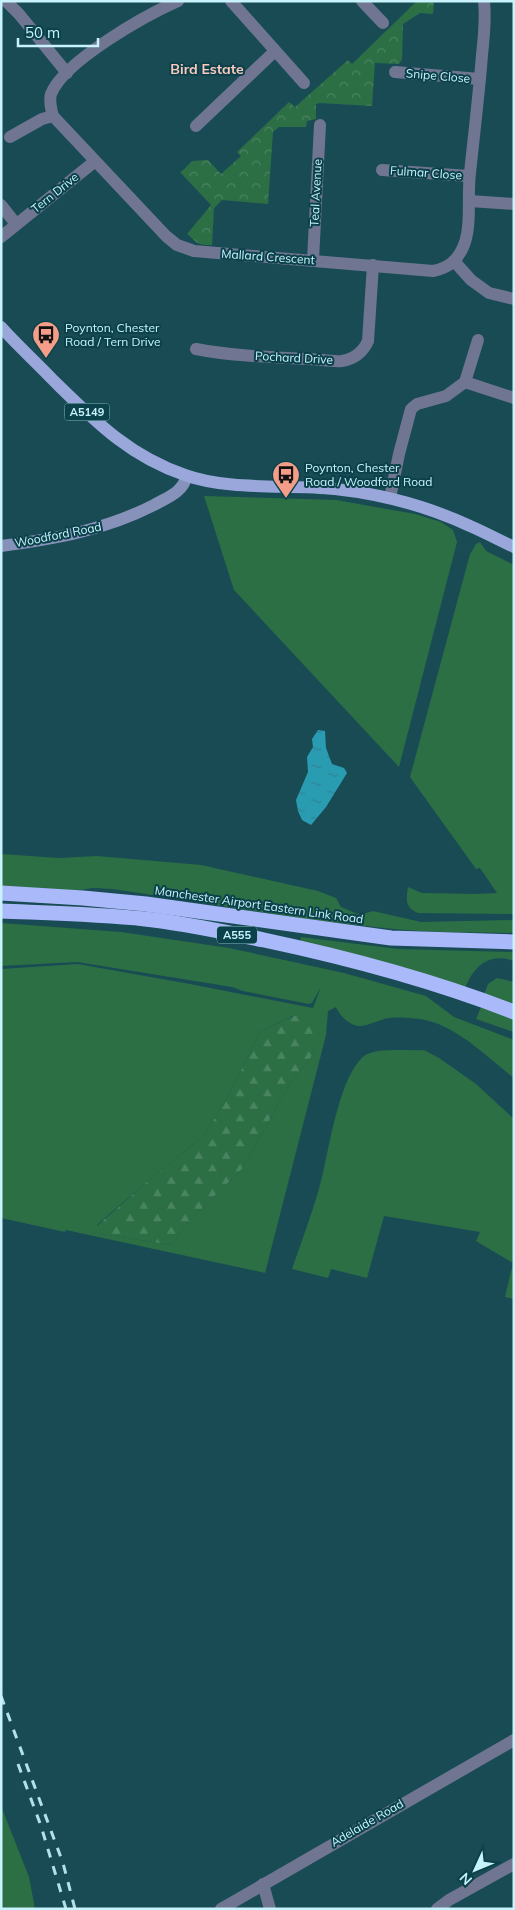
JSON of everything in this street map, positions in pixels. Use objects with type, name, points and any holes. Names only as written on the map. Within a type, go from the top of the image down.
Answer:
[{"type":"highway","name":"Manchester Airport Eastern Link Road","points":[[1,893],[146,904],[391,938],[514,942]]},
{"type":"highway","name":"A555","points":[[1,911],[146,919],[221,931],[317,951],[383,968],[514,1012]]},
{"type":"main road","name":"A5149","points":[[1,327],[114,437],[130,449],[158,465],[187,476],[227,484],[336,490],[390,498],[412,504],[470,526],[514,547]]},
{"type":"street","points":[[6,1],[19,14],[67,73]]},
{"type":"street","points":[[231,1],[304,82]]},
{"type":"street","points":[[362,1],[383,23]]},
{"type":"street","points":[[484,1],[486,14],[469,176],[470,201],[465,243],[454,261],[471,280],[489,293],[514,299]]},
{"type":"street","points":[[10,137],[37,122],[53,116],[50,102],[51,94],[67,73],[91,52],[111,38],[174,2]]},
{"type":"street","points":[[196,126],[275,51]]},
{"type":"street","name":"Snipe Close","points":[[395,72],[480,79]]},
{"type":"street","name":"Mallard Crescent","points":[[53,116],[94,162],[166,236],[184,248],[212,253],[433,270],[447,267],[454,261]]},
{"type":"street","name":"Teal Avenue","points":[[313,260],[320,125]]},
{"type":"street","name":"Tern Drive","points":[[1,237],[94,162]]},
{"type":"street","name":"Fulmar Close","points":[[382,170],[469,176]]},
{"type":"street","points":[[470,201],[514,204]]},
{"type":"street","points":[[1,204],[16,224]]},
{"type":"street","name":"Pochard Drive","points":[[196,349],[229,355],[260,357],[341,361],[355,357],[368,341],[373,265]]},
{"type":"street","points":[[390,498],[411,409],[417,404],[446,396],[465,382],[478,340]]},
{"type":"street","points":[[465,382],[514,398]]},
{"type":"street","name":"Woodford Road","points":[[1,546],[81,533],[113,524],[176,493],[182,488],[187,476]]},
{"type":"street","name":"Adelaide Road","points":[[221,1909],[514,1740]]},
{"type":"street","points":[[437,1909],[449,1900],[514,1864]]},
{"type":"street","points":[[263,1884],[270,1909]]},
{"type":"green space","points":[[417,1],[434,1],[433,14],[420,13],[403,24],[402,59],[399,64],[375,63],[372,106],[320,103],[316,104],[316,119],[307,121],[306,127],[279,127],[273,132],[268,204],[222,200],[214,208],[212,245],[198,243],[187,234],[211,205],[180,172],[192,161],[208,160],[221,174],[241,156],[237,152],[289,102],[295,107],[348,60],[352,64]]},
{"type":"green space","points":[[204,496],[336,500],[415,514],[441,522],[453,530],[457,542],[399,767],[234,590]]},
{"type":"green space","points":[[480,542],[486,551],[514,565],[514,914],[418,913],[411,909],[407,903],[408,887],[422,893],[497,893],[480,868],[476,869],[410,777],[470,554],[476,544]]},
{"type":"green space","points":[[1,854],[59,858],[97,856],[201,865],[318,891],[336,898],[341,907],[360,915],[373,911],[421,922],[514,920],[514,933],[400,930],[282,915],[112,889],[93,888],[73,891],[1,888]]},
{"type":"green space","points":[[1,923],[121,932],[229,948],[344,973],[426,996],[454,1017],[514,1040],[514,1078],[458,1034],[446,1027],[420,1019],[404,1018],[386,1019],[359,1026],[345,1020],[336,1007],[328,1011],[326,1035],[265,1273],[66,1230],[65,1232],[1,1218],[1,969],[78,964],[313,1008],[321,987],[312,1003],[309,1004],[243,991],[232,987],[77,962],[1,966]],"holes":[[[297,1014],[316,1051],[290,1083],[242,1169],[186,1224],[172,1245],[102,1234],[97,1225],[204,1136],[227,1098],[261,1031]]]},
{"type":"green space","points":[[301,937],[398,949],[514,952],[514,961],[497,958],[483,963],[473,973],[465,988],[300,943]]},
{"type":"green space","points":[[497,978],[514,982],[514,1005],[484,995],[488,984]]},
{"type":"green space","points":[[481,1007],[514,1019],[514,1032],[476,1019]]},
{"type":"green space","points":[[298,1014],[310,1019],[316,1051],[290,1083],[242,1169],[186,1224],[172,1245],[102,1234],[97,1226],[149,1180],[204,1136],[227,1098],[261,1031]]},
{"type":"green space","points":[[424,1050],[439,1058],[476,1084],[514,1119],[514,1299],[505,1297],[513,1263],[476,1241],[480,1232],[384,1216],[367,1278],[331,1269],[328,1278],[292,1269],[319,1189],[335,1118],[347,1082],[355,1067],[364,1056],[376,1051]]},
{"type":"green space","points":[[1,1806],[29,1877],[35,1909],[1,1909]]},
{"type":"water","points":[[318,730],[325,731],[326,748],[332,764],[344,768],[347,773],[326,807],[311,825],[302,820],[296,800],[308,772],[307,757],[313,747],[312,739]]},
{"type":"railway","points":[[1,1696],[63,1863],[75,1909]]},
{"type":"railway","points":[[18,1764],[41,1826],[66,1909]]},
{"type":"place","name":"Poynton, Chester Road / Tern Drive","points":[[46,359]]},
{"type":"place","name":"Poynton, Chester Road / Woodford Road","points":[[286,499]]},
{"type":"district","name":"Bird Estate","points":[[207,69]]}]
